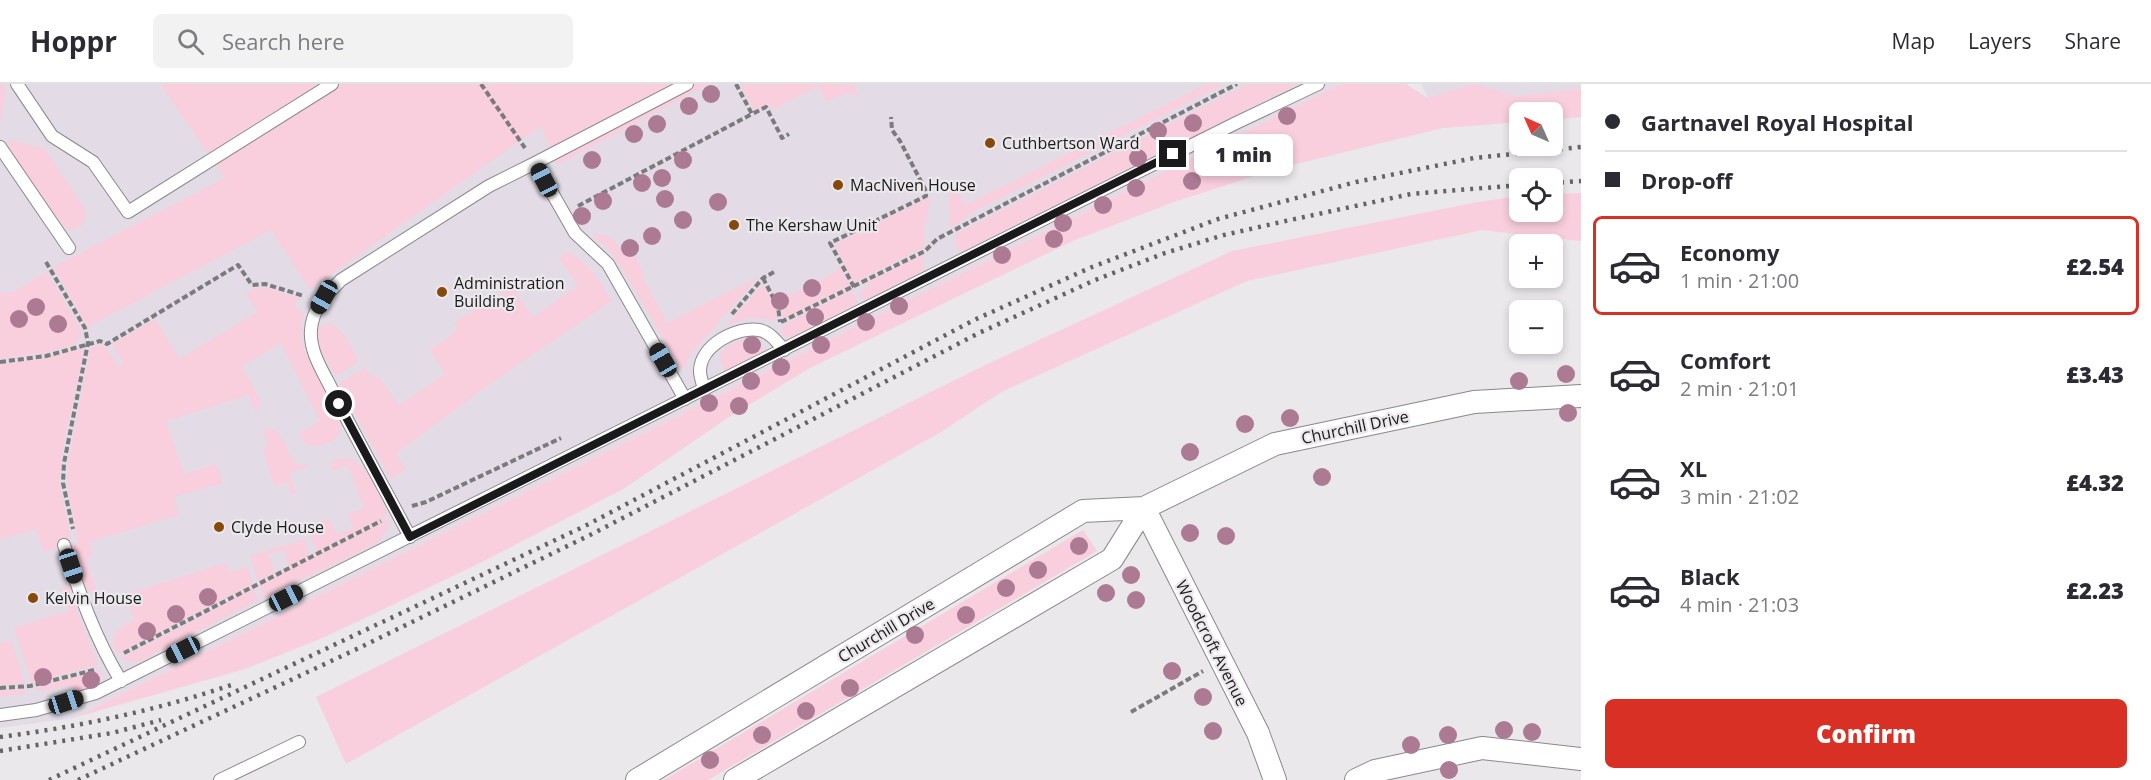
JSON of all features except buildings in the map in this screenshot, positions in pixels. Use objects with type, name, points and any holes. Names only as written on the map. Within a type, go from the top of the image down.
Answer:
[{"type":"street","name":"Churchill Drive","points":[[637,780],[1083,511],[1144,508],[1275,444],[1474,402],[1581,396]]},
{"type":"street","name":"Woodcroft Avenue","points":[[1144,508],[1258,733],[1275,780]]},
{"type":"street","points":[[735,780],[1112,559],[1144,508]]},
{"type":"street","points":[[1356,780],[1376,771],[1482,748],[1581,759]]},
{"type":"lane","points":[[17,84],[52,136],[93,162],[128,212],[332,84]]},
{"type":"lane","points":[[410,537],[358,442],[311,347],[311,328],[315,312],[324,297],[341,280],[489,186],[687,84]]},
{"type":"lane","points":[[0,715],[36,710],[96,693],[1317,84]]},
{"type":"lane","points":[[0,147],[69,248]]},
{"type":"lane","points":[[535,163],[562,214],[575,233],[608,264],[685,399]]},
{"type":"lane","points":[[704,390],[700,369],[710,348],[726,336],[743,329],[761,330],[774,338],[784,350]]},
{"type":"lane","points":[[64,545],[84,608],[109,662],[121,681]]},
{"type":"lane","points":[[220,780],[299,742]]},
{"type":"path","points":[[481,84],[535,163]]},
{"type":"path","points":[[736,84],[752,114]]},
{"type":"path","points":[[770,322],[791,319],[925,250],[937,239],[1237,84]]},
{"type":"path","points":[[562,214],[766,107],[782,138],[789,134]]},
{"type":"path","points":[[865,309],[830,243],[926,196],[921,181],[892,130],[891,117]]},
{"type":"path","points":[[46,262],[85,328],[88,344],[64,463],[63,483],[72,527]]},
{"type":"path","points":[[0,362],[46,356],[100,341],[107,344],[238,265],[252,285],[265,284],[304,296]]},
{"type":"path","points":[[730,317],[763,278],[774,272]]},
{"type":"path","points":[[763,278],[773,297]]},
{"type":"path","points":[[0,688],[30,686],[99,668],[255,585],[398,513],[426,502],[563,436]]},
{"type":"path","points":[[1131,712],[1222,660]]},
{"type":"shaded area","points":[[0,84],[1340,84],[73,718],[0,728]]},
{"type":"shaded area","points":[[0,84],[6,89],[0,125]]},
{"type":"shaded area","points":[[160,84],[709,84],[557,165],[541,126],[310,289],[271,230],[87,327],[53,267],[225,178]]},
{"type":"shaded area","points":[[740,84],[853,84],[859,96],[848,93],[826,101],[818,86],[772,110],[768,104],[754,111]]},
{"type":"shaded area","points":[[1206,84],[1224,84],[971,213],[951,229],[950,192],[955,189],[966,205]]},
{"type":"shaded area","points":[[1248,84],[1298,84],[960,253],[956,244],[956,234]]},
{"type":"shaded area","points":[[1340,84],[1406,84],[1428,98],[1474,84],[1516,96],[1581,89],[1581,117],[1563,118],[1563,102],[1509,102],[1509,123],[1443,128],[1276,169],[1174,202],[1075,240],[810,368],[729,417],[625,488],[480,563],[327,636],[245,669],[73,718]]},
{"type":"shaded area","points":[[1421,84],[1581,84],[1581,117],[1563,118],[1563,102],[1509,102],[1509,123],[1443,128]]},
{"type":"shaded area","points":[[11,140],[45,149],[85,209],[86,218],[81,227],[70,229],[54,214],[6,143]]},
{"type":"shaded area","points":[[1581,193],[1581,241],[1563,239],[1563,234],[1518,234],[1482,230],[1247,281],[1003,391],[941,432],[346,764],[316,697],[983,366],[1232,251],[1509,197],[1509,222],[1563,222],[1563,194]]},
{"type":"shaded area","points":[[928,198],[931,200],[924,229],[925,247],[854,284],[834,245]]},
{"type":"shaded area","points":[[595,234],[610,237],[624,251],[634,254],[644,274],[642,276],[667,323],[758,277],[695,348],[684,369],[681,368],[616,259],[607,247],[593,238]]},
{"type":"shaded area","points":[[568,252],[588,267],[612,301],[504,374],[396,453],[406,469],[391,479],[339,384],[364,368],[373,377],[379,377],[399,405],[445,374],[430,350],[458,330],[454,323],[511,287],[533,317],[578,286],[559,258]]},
{"type":"shaded area","points":[[924,254],[924,268],[920,273],[865,302],[859,292],[868,287],[866,283]]},
{"type":"shaded area","points":[[839,267],[850,284],[848,287],[790,317],[783,318],[780,306],[784,303],[782,299],[834,273]]},
{"type":"shaded area","points":[[47,272],[81,329],[80,337],[76,344],[45,353],[0,359],[0,292],[13,292]]},
{"type":"shaded area","points":[[764,285],[776,308],[777,320],[747,318],[726,326],[759,288]]},
{"type":"shaded area","points":[[264,287],[299,298],[294,308],[304,312],[301,334],[305,352],[331,400],[340,423],[340,433],[326,444],[314,446],[304,442],[300,437],[301,432],[320,421],[281,343],[242,366],[260,400],[259,409],[255,411],[249,395],[166,421],[184,474],[216,464],[223,483],[174,497],[179,515],[89,542],[93,555],[86,559],[97,591],[92,593],[82,585],[70,546],[78,543],[67,483],[68,464],[92,346],[104,345],[119,366],[124,363],[112,344],[155,319],[179,359],[257,312],[246,293],[254,288]]},
{"type":"shaded area","points":[[851,290],[859,305],[796,338],[781,335],[783,325]]},
{"type":"shaded area","points":[[328,323],[343,334],[359,362],[335,376],[322,353],[317,335],[318,329]]},
{"type":"shaded area","points":[[739,340],[757,342],[765,353],[725,372],[720,356],[725,349]]},
{"type":"shaded area","points":[[77,349],[85,350],[64,441],[59,481],[71,540],[59,543],[57,548],[44,552],[35,529],[0,540],[0,364],[47,358]]},
{"type":"shaded area","points":[[268,428],[279,433],[294,463],[305,464],[307,467],[289,473],[296,493],[291,494],[287,482],[274,486],[263,448],[268,446],[263,429]]},
{"type":"shaded area","points":[[346,458],[354,461],[367,472],[388,514],[316,552],[308,525],[329,519],[336,534],[353,528],[347,514],[364,508],[348,466],[332,471],[331,461]]},
{"type":"shaded area","points":[[389,519],[389,526],[378,543],[263,598],[259,585]]},
{"type":"shaded area","points":[[1083,530],[1097,551],[708,780],[664,780]]},
{"type":"shaded area","points":[[305,539],[309,556],[289,566],[284,550],[269,554],[275,573],[258,581],[250,556]]},
{"type":"shaded area","points":[[226,563],[229,572],[248,567],[253,584],[117,654],[114,648],[114,637],[119,629],[134,619],[126,594]]},
{"type":"shaded area","points":[[70,585],[77,611],[98,665],[32,683],[14,628],[69,611],[62,586]]},
{"type":"shaded area","points":[[254,588],[258,600],[138,662],[131,663],[121,658]]},
{"type":"shaded area","points":[[11,640],[25,684],[0,685],[0,644]]},
{"type":"shaded area","points":[[100,670],[101,679],[95,686],[80,692],[68,686],[43,691],[35,688]]},
{"type":"shaded area","points":[[25,689],[26,694],[0,696],[0,691]]},
{"type":"railway","points":[[49,780],[585,526],[974,320],[1092,267],[1218,219],[1356,182],[1474,158],[1581,147]]},
{"type":"railway","points":[[1563,182],[1581,181]]},
{"type":"railway","points":[[78,780],[361,647],[592,534],[979,333],[1095,280],[1165,253],[1224,235],[1281,222],[1411,194],[1509,186]]},
{"type":"railway","points":[[0,737],[118,716],[177,702],[234,684]]},
{"type":"railway","points":[[0,751],[112,733],[161,720]]},
{"type":"place","name":"Cuthbertson Ward","points":[[990,143]]},
{"type":"place","name":"MacNiven House","points":[[838,185]]},
{"type":"place","name":"The Kershaw Unit","points":[[734,225]]},
{"type":"place","name":"Administration Building","points":[[442,292]]},
{"type":"place","name":"Clyde House","points":[[219,527]]},
{"type":"place","name":"Kelvin House","points":[[33,598]]},
{"type":"route","points":[[339,404],[410,537],[1173,154]]}]
